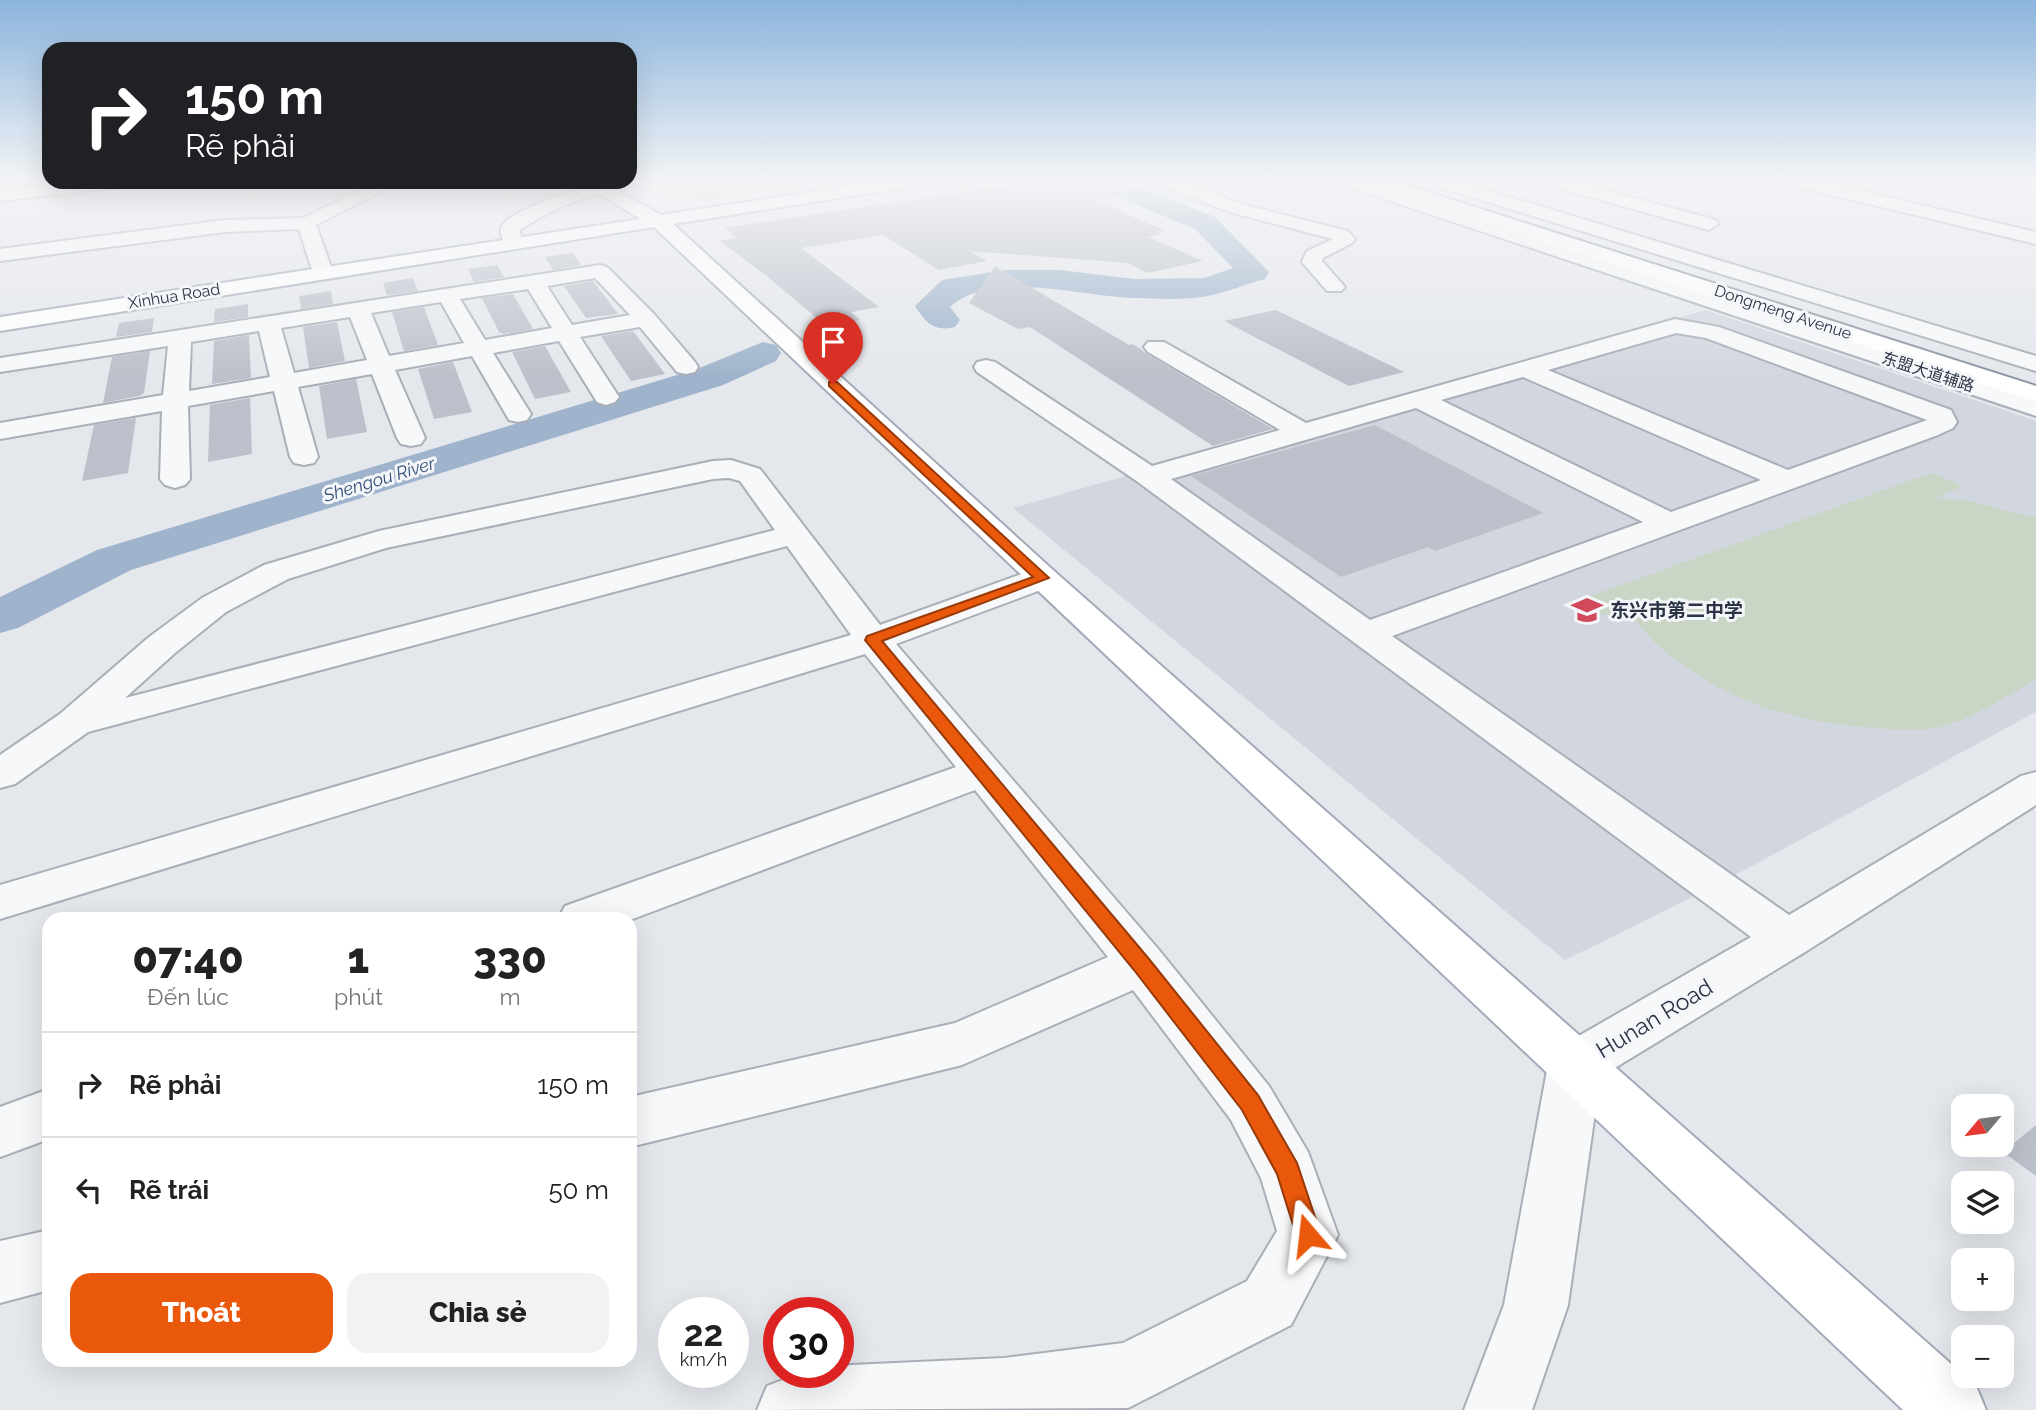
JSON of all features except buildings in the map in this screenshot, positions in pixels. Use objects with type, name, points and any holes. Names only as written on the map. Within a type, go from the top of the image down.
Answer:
[{"type":"main road","name":"Xinhua Road","points":[[0,317],[466,245]]},
{"type":"main road","name":"Xinhua Road","points":[[0,324],[489,245]]},
{"type":"main road","points":[[683,245],[1042,578],[1952,1410]]},
{"type":"main road","name":"Dongmeng Avenue","points":[[1574,245],[2036,394]]},
{"type":"main road","name":"Dongmeng Avenue","points":[[1614,245],[2036,377]]},
{"type":"street","points":[[0,255],[79,245]]},
{"type":"street","points":[[313,245],[321,267]]},
{"type":"street","points":[[1334,287],[1312,262],[1314,255],[1336,245]]},
{"type":"street","name":"东盟大道辅路","points":[[1541,245],[2036,408]]},
{"type":"street","name":"东盟大道辅路","points":[[1647,245],[2036,364]]},
{"type":"street","points":[[0,365],[600,271],[646,319],[686,367]]},
{"type":"street","points":[[534,282],[606,397]]},
{"type":"street","points":[[447,295],[518,414]]},
{"type":"street","points":[[358,309],[411,438]]},
{"type":"street","points":[[0,431],[646,319]]},
{"type":"street","points":[[268,323],[304,457]]},
{"type":"street","points":[[1147,475],[1675,326],[1693,327],[1942,416],[1944,422],[1928,429],[1365,634]]},
{"type":"street","points":[[175,479],[175,401],[180,337]]},
{"type":"street","points":[[1156,346],[1303,432]]},
{"type":"street","points":[[985,367],[1147,475],[1787,939]]},
{"type":"street","points":[[1526,369],[1788,481]]},
{"type":"street","points":[[1418,399],[1671,524]]},
{"type":"street","points":[[0,774],[74,723],[162,645],[214,605],[276,572],[379,540],[713,470],[731,469],[750,475],[873,640],[1142,964],[1250,1102],[1288,1171],[1308,1235],[1269,1303],[1128,1375],[1004,1392],[851,1399],[791,1410]]},
{"type":"street","points":[[74,723],[794,535]]},
{"type":"street","points":[[0,902],[873,640],[1042,578]]},
{"type":"street","points":[[601,912],[981,773]]},
{"type":"street","name":"Hunan Road","points":[[1498,1410],[1536,1305],[1575,1065],[2036,786]]},
{"type":"street","points":[[637,1120],[962,1043],[1142,964]]},
{"type":"street","points":[[0,1132],[42,1117]]},
{"type":"street","points":[[0,1272],[42,1262]]},
{"type":"shaded area","name":"东兴市第二中学","points":[[1706,310],[2036,421],[2036,712],[1715,886],[1565,960],[1013,508]]},
{"type":"green space","points":[[1931,473],[1963,486],[1935,498],[1970,501],[2036,518],[2036,680],[1951,724],[1924,729],[1886,729],[1825,722],[1775,711],[1728,692],[1683,665],[1652,640],[1629,608],[1604,615],[1577,601]]},
{"type":"waterway","name":"Shengou River","points":[[943,320],[931,306],[953,287],[1006,279],[1060,279],[1135,289],[1206,287],[1254,272],[1227,245]]},
{"type":"waterway","name":"Shengou River","points":[[0,617],[114,560],[710,377],[763,353]]},
{"type":"place","name":"东兴市第二中学","points":[[1587,610]]},
{"type":"route","points":[[833,384],[1042,578],[873,640],[1142,964],[1250,1102],[1288,1171],[1308,1235]]}]
